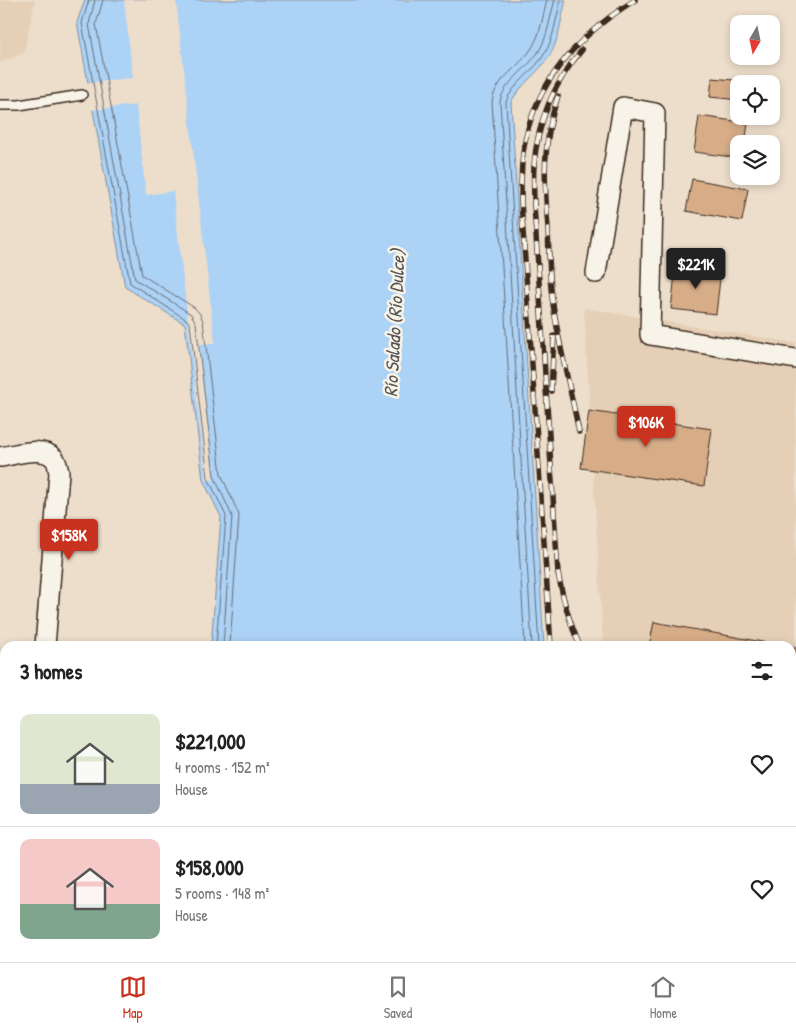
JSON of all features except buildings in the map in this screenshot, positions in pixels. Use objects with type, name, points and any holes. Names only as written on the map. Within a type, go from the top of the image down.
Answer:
[{"type":"street","points":[[596,273],[623,107],[655,113],[650,335],[796,359]]},
{"type":"street","points":[[0,457],[39,452],[48,454],[55,459],[60,473],[45,641]]},
{"type":"lane","points":[[0,105],[19,105],[82,95]]},
{"type":"shaded area","points":[[0,0],[35,0],[24,53],[0,63]]},
{"type":"shaded area","points":[[584,308],[796,343],[796,641],[603,641]]},
{"type":"water","name":"Río Salado (Río Dulce)","points":[[85,0],[566,0],[557,37],[549,57],[519,90],[511,102],[544,641],[211,641],[221,517],[203,480],[185,324],[125,287],[77,22]]},
{"type":"pier","points":[[124,0],[176,0],[215,343],[199,344],[214,480],[206,480],[173,191],[146,195],[136,105],[91,110],[85,83],[133,78]]},
{"type":"railway","points":[[551,641],[521,201],[522,163],[526,136],[534,112],[558,68],[574,48],[593,31],[635,0]]},
{"type":"railway","points":[[578,641],[567,610],[558,573],[534,205],[534,166],[543,119],[555,89],[582,50]]},
{"type":"railway","points":[[558,96],[549,130],[546,162],[550,271],[557,331],[579,432]]},
{"type":"railway","points":[[551,391],[554,336]]}]
